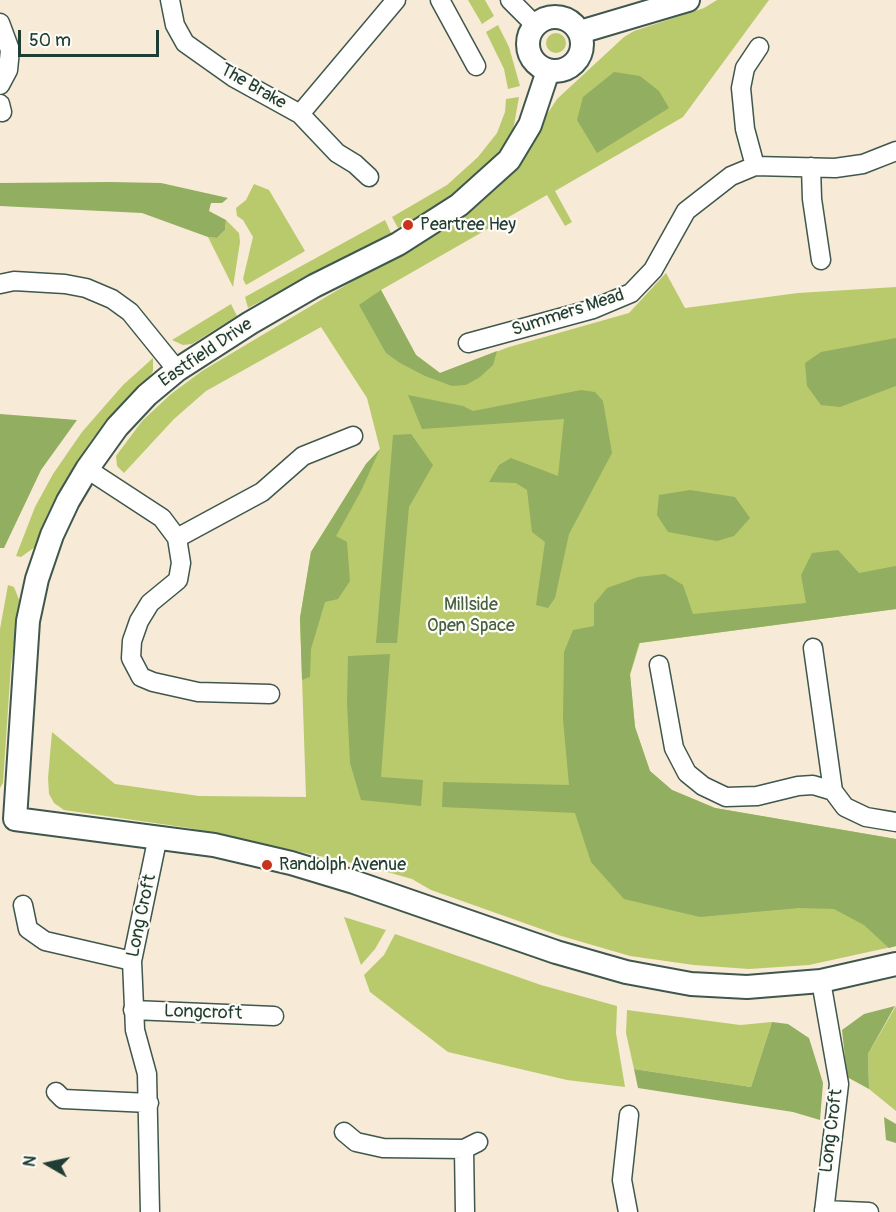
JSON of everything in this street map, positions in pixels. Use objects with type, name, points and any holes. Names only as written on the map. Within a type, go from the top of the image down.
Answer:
[{"type":"street","name":"The Brake","points":[[170,0],[175,25],[185,43],[233,77],[300,114],[337,153],[355,164],[369,177]]},
{"type":"street","name":"The Brake","points":[[300,114],[396,0]]},
{"type":"street","points":[[440,0],[476,66]]},
{"type":"street","points":[[510,0],[535,25]]},
{"type":"street","points":[[580,32],[688,0]]},
{"type":"street","points":[[559,17],[568,19],[580,32],[583,42],[576,62],[568,68],[548,71],[540,67],[529,52],[530,33],[535,25],[542,20],[559,17]]},
{"type":"street","points":[[0,23],[10,50],[8,70],[0,85]]},
{"type":"street","points":[[755,166],[746,129],[741,88],[745,68],[759,47]]},
{"type":"street","name":"Eastfield Drive","points":[[7,819],[28,621],[37,579],[52,535],[68,501],[87,469],[117,427],[147,395],[177,370],[250,323],[314,286],[398,244],[459,205],[509,160],[530,124],[548,71]]},
{"type":"street","name":"Summers Mead","points":[[468,343],[593,309],[631,293],[653,270],[686,211],[731,176],[755,166],[811,167],[863,164],[896,151]]},
{"type":"street","points":[[811,167],[812,199],[821,260]]},
{"type":"street","points":[[0,284],[14,281],[65,284],[86,288],[112,299],[130,312],[177,370]]},
{"type":"street","points":[[177,538],[262,492],[303,456],[353,436]]},
{"type":"street","points":[[87,469],[162,518],[177,538],[181,563],[178,580],[150,603],[139,621],[132,641],[131,658],[141,677],[198,692],[270,694]]},
{"type":"street","points":[[813,648],[833,791],[845,807],[866,817],[896,822]]},
{"type":"street","points":[[658,665],[674,748],[687,773],[703,786],[726,797],[757,796],[798,786],[813,785],[833,791]]},
{"type":"street","points":[[7,819],[158,836],[214,845],[302,866],[556,952],[626,972],[691,984],[747,987],[821,981],[896,964]]},
{"type":"street","name":"Long Croft","points":[[150,1212],[147,1074],[133,1010],[132,961],[158,836]]},
{"type":"street","points":[[23,905],[28,929],[45,941],[132,961]]},
{"type":"street","name":"Long Croft","points":[[821,981],[839,1084],[837,1119],[826,1177],[824,1211],[869,1212]]},
{"type":"street","name":"Longcroft","points":[[133,1010],[274,1016]]},
{"type":"street","points":[[56,1092],[63,1099],[149,1103]]},
{"type":"street","points":[[628,1212],[622,1180],[629,1115]]},
{"type":"street","points":[[344,1132],[356,1142],[383,1148],[471,1146],[465,1212]]},
{"type":"green space","points":[[468,0],[485,0],[494,16],[482,24]]},
{"type":"green space","name":"Millside Open Space","points":[[717,0],[769,0],[683,117],[555,191],[572,222],[565,226],[547,195],[381,290],[416,355],[440,373],[509,347],[629,313],[666,273],[685,308],[798,293],[896,287],[896,609],[640,643],[630,675],[635,727],[650,771],[672,790],[715,808],[896,839],[896,946],[809,965],[749,969],[694,965],[630,956],[558,935],[431,890],[412,879],[366,866],[189,828],[64,810],[54,803],[49,794],[48,778],[52,732],[115,784],[199,796],[306,797],[300,618],[311,552],[366,464],[380,449],[367,398],[321,327],[206,391],[174,419],[124,473],[117,466],[116,456],[142,421],[171,394],[202,371],[475,208],[496,189],[557,99],[624,37],[634,31],[704,8]]},
{"type":"green space","points":[[498,25],[509,47],[520,86],[508,89],[504,69],[486,32]]},
{"type":"green space","points":[[556,33],[563,36],[566,43],[563,50],[556,53],[549,50],[546,43],[549,36]]},
{"type":"green space","points":[[614,72],[640,76],[659,91],[669,108],[597,153],[577,120],[583,97]]},
{"type":"green space","points":[[519,97],[513,131],[494,160],[453,196],[398,228],[392,217],[447,185],[478,157],[497,133],[505,112],[506,99]]},
{"type":"green space","points":[[0,183],[161,183],[228,198],[222,203],[211,203],[209,211],[226,220],[225,230],[217,238],[208,237],[142,213],[0,206]]},
{"type":"green space","points":[[254,184],[269,190],[305,251],[246,285],[243,279],[253,237],[243,220],[237,216],[236,208],[246,200]]},
{"type":"green space","points":[[226,220],[239,233],[240,242],[233,287],[208,237],[217,238],[225,230]]},
{"type":"green space","points":[[385,220],[391,233],[248,308],[245,297]]},
{"type":"green space","points":[[381,290],[416,355],[440,373],[497,351],[493,365],[480,377],[466,385],[452,386],[400,363],[386,353],[359,305]]},
{"type":"green space","points":[[231,304],[237,316],[192,344],[183,345],[172,340]]},
{"type":"green space","points":[[896,338],[896,386],[840,407],[821,405],[807,386],[805,363],[821,352]]},
{"type":"green space","points":[[153,358],[153,371],[148,379],[93,438],[66,479],[48,513],[35,547],[21,557],[16,556],[35,507],[53,474],[82,432],[123,385]]},
{"type":"green space","points":[[581,390],[595,392],[603,401],[612,453],[569,534],[555,598],[548,608],[536,605],[545,542],[532,532],[527,490],[516,483],[489,482],[499,465],[511,458],[558,476],[564,419],[422,429],[408,395],[463,406],[473,411]]},
{"type":"green space","points":[[0,414],[77,420],[41,470],[4,548],[0,548]]},
{"type":"green space","points":[[411,434],[433,465],[409,507],[397,643],[376,643],[393,435]]},
{"type":"green space","points":[[380,449],[361,491],[336,536],[347,542],[350,581],[338,599],[325,602],[311,649],[310,677],[302,680],[300,618],[311,552],[366,464]]},
{"type":"green space","points":[[690,490],[735,497],[750,518],[734,536],[717,541],[668,532],[657,515],[659,495]]},
{"type":"green space","points":[[838,550],[859,573],[896,566],[896,609],[639,643],[630,674],[635,727],[650,771],[672,790],[715,808],[896,839],[896,946],[889,948],[864,925],[834,909],[799,908],[700,917],[624,899],[591,862],[575,813],[442,807],[443,782],[569,785],[563,719],[564,652],[573,630],[594,626],[594,604],[607,588],[638,577],[665,574],[683,585],[693,614],[806,603],[801,575],[812,553]]},
{"type":"green space","points":[[8,585],[14,587],[20,602],[11,665],[3,783],[0,788],[0,629]]},
{"type":"green space","points":[[390,654],[381,777],[423,780],[421,806],[361,800],[350,763],[347,703],[348,656]]},
{"type":"green space","points":[[344,917],[386,930],[375,949],[361,965]]},
{"type":"green space","points":[[395,934],[541,985],[617,1006],[616,1033],[625,1087],[567,1080],[448,1052],[370,992],[364,975],[384,955]]},
{"type":"green space","points":[[895,1006],[868,1054],[869,1089],[847,1077],[842,1030],[864,1014]]},
{"type":"green space","points":[[896,1006],[896,1111],[869,1089],[868,1054]]},
{"type":"green space","points":[[627,1010],[740,1025],[772,1022],[751,1087],[634,1069],[626,1033]]},
{"type":"green space","points":[[772,1022],[788,1024],[809,1038],[823,1083],[820,1120],[793,1112],[638,1088],[634,1069],[751,1087]]},
{"type":"green space","points":[[884,1117],[896,1124],[896,1143],[886,1140]]},
{"type":"place","name":"Peartree Hey","points":[[408,225]]},
{"type":"place","name":"Randolph Avenue","points":[[267,865]]}]
